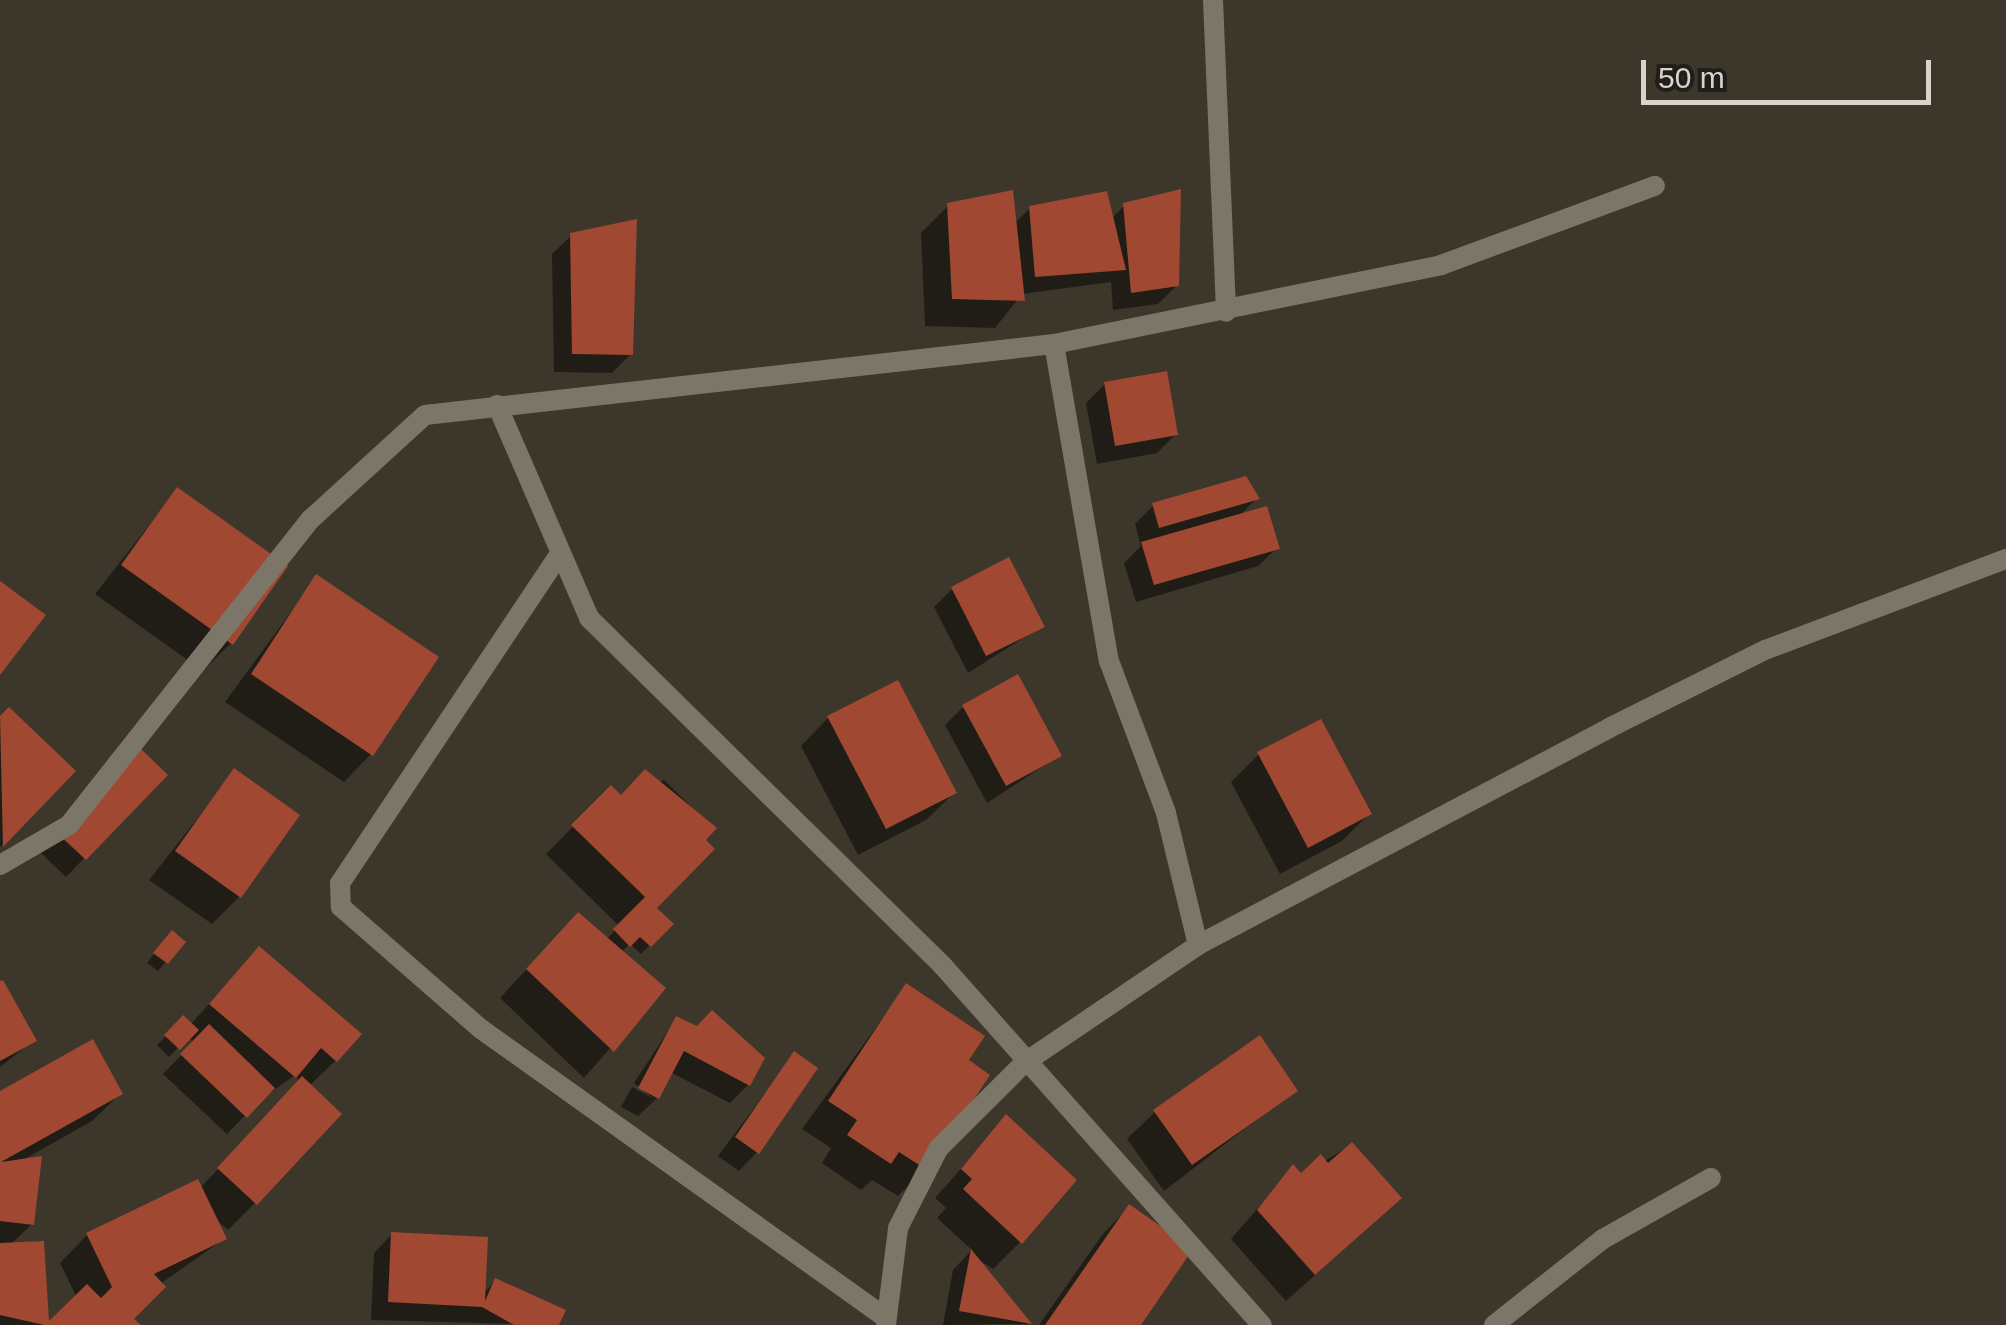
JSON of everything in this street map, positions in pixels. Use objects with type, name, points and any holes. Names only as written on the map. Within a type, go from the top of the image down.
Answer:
[{"type":"street","points":[[1213,0],[1226,312]]},
{"type":"street","points":[[0,865],[70,825],[312,519],[425,415],[1054,344],[1226,312],[1441,266],[1655,186]]},
{"type":"street","points":[[1054,344],[1109,661],[1166,813],[1198,945]]},
{"type":"street","points":[[498,405],[557,558],[590,618],[942,966],[1024,1063],[1262,1325]]},
{"type":"street","points":[[557,558],[340,883],[341,907],[482,1029],[884,1320],[898,1228],[938,1149],[1024,1063],[1198,945],[1764,650],[2006,559]]},
{"type":"street","points":[[1494,1325],[1603,1239],[1711,1178]]},
{"type":"building","points":[[1181,189],[1179,286],[1131,293],[1123,203]]},
{"type":"building","points":[[1013,190],[1025,301],[952,299],[947,203]]},
{"type":"building","points":[[1107,191],[1126,270],[1035,277],[1029,206]]},
{"type":"building","points":[[637,219],[633,355],[572,354],[570,233]]},
{"type":"building","points":[[1167,371],[1178,435],[1115,446],[1104,382]]},
{"type":"building","points":[[1246,476],[1260,499],[1159,528],[1152,503]]},
{"type":"building","points":[[177,487],[288,566],[233,645],[121,565]]},
{"type":"building","points":[[1267,506],[1280,549],[1154,585],[1141,542]]},
{"type":"building","points":[[1009,557],[1045,627],[986,656],[951,587]]},
{"type":"building","points":[[316,574],[439,657],[373,756],[251,674]]},
{"type":"building","points":[[0,581],[46,615],[0,675]]},
{"type":"building","points":[[1018,674],[1062,756],[1006,786],[962,705]]},
{"type":"building","points":[[898,680],[957,793],[886,829],[827,716]]},
{"type":"building","points":[[9,707],[76,771],[3,847],[0,716]]},
{"type":"building","points":[[1321,719],[1372,814],[1308,848],[1257,752]]},
{"type":"building","points":[[138,746],[168,775],[86,860],[56,832]]},
{"type":"building","points":[[234,768],[300,815],[241,898],[175,851]]},
{"type":"building","points":[[645,769],[717,828],[706,840],[715,849],[657,908],[674,924],[651,947],[640,937],[630,947],[613,929],[645,897],[571,825],[611,785],[621,795]]},
{"type":"building","points":[[578,912],[666,988],[614,1052],[526,969]]},
{"type":"building","points":[[172,930],[186,942],[168,964],[153,953]]},
{"type":"building","points":[[259,946],[362,1034],[337,1062],[321,1048],[296,1078],[209,1004]]},
{"type":"building","points":[[3,980],[37,1041],[0,1061],[0,981]]},
{"type":"building","points":[[906,983],[985,1036],[969,1060],[990,1075],[927,1170],[899,1152],[891,1164],[847,1135],[857,1120],[828,1101]]},
{"type":"building","points":[[712,1010],[765,1058],[750,1086],[684,1051],[659,1099],[638,1088],[676,1016],[697,1026]]},
{"type":"building","points":[[183,1015],[199,1030],[180,1050],[164,1035]]},
{"type":"building","points":[[209,1024],[275,1088],[247,1118],[180,1054]]},
{"type":"building","points":[[1260,1035],[1298,1091],[1192,1165],[1153,1110]]},
{"type":"building","points":[[93,1039],[123,1094],[1,1162],[42,1156],[34,1225],[0,1221],[0,1091]]},
{"type":"building","points":[[794,1051],[818,1068],[759,1154],[735,1137]]},
{"type":"building","points":[[302,1076],[342,1114],[257,1205],[217,1168]]},
{"type":"building","points":[[1006,1114],[1077,1180],[1022,1244],[963,1189],[972,1179],[961,1169]]},
{"type":"building","points":[[1352,1142],[1402,1198],[1315,1275],[1257,1210],[1293,1164],[1301,1173],[1321,1154],[1328,1163]]},
{"type":"building","points":[[198,1179],[227,1239],[154,1274],[166,1287],[134,1319],[141,1325],[44,1325],[0,1315],[0,1243],[44,1241],[49,1321],[87,1284],[101,1298],[112,1287],[86,1233]]},
{"type":"building","points":[[1129,1204],[1193,1249],[1141,1325],[1045,1325]]},
{"type":"building","points":[[391,1232],[488,1237],[485,1301],[495,1278],[566,1310],[559,1325],[514,1325],[482,1307],[388,1302]]},
{"type":"building","points":[[971,1249],[1032,1324],[959,1311]]}]
